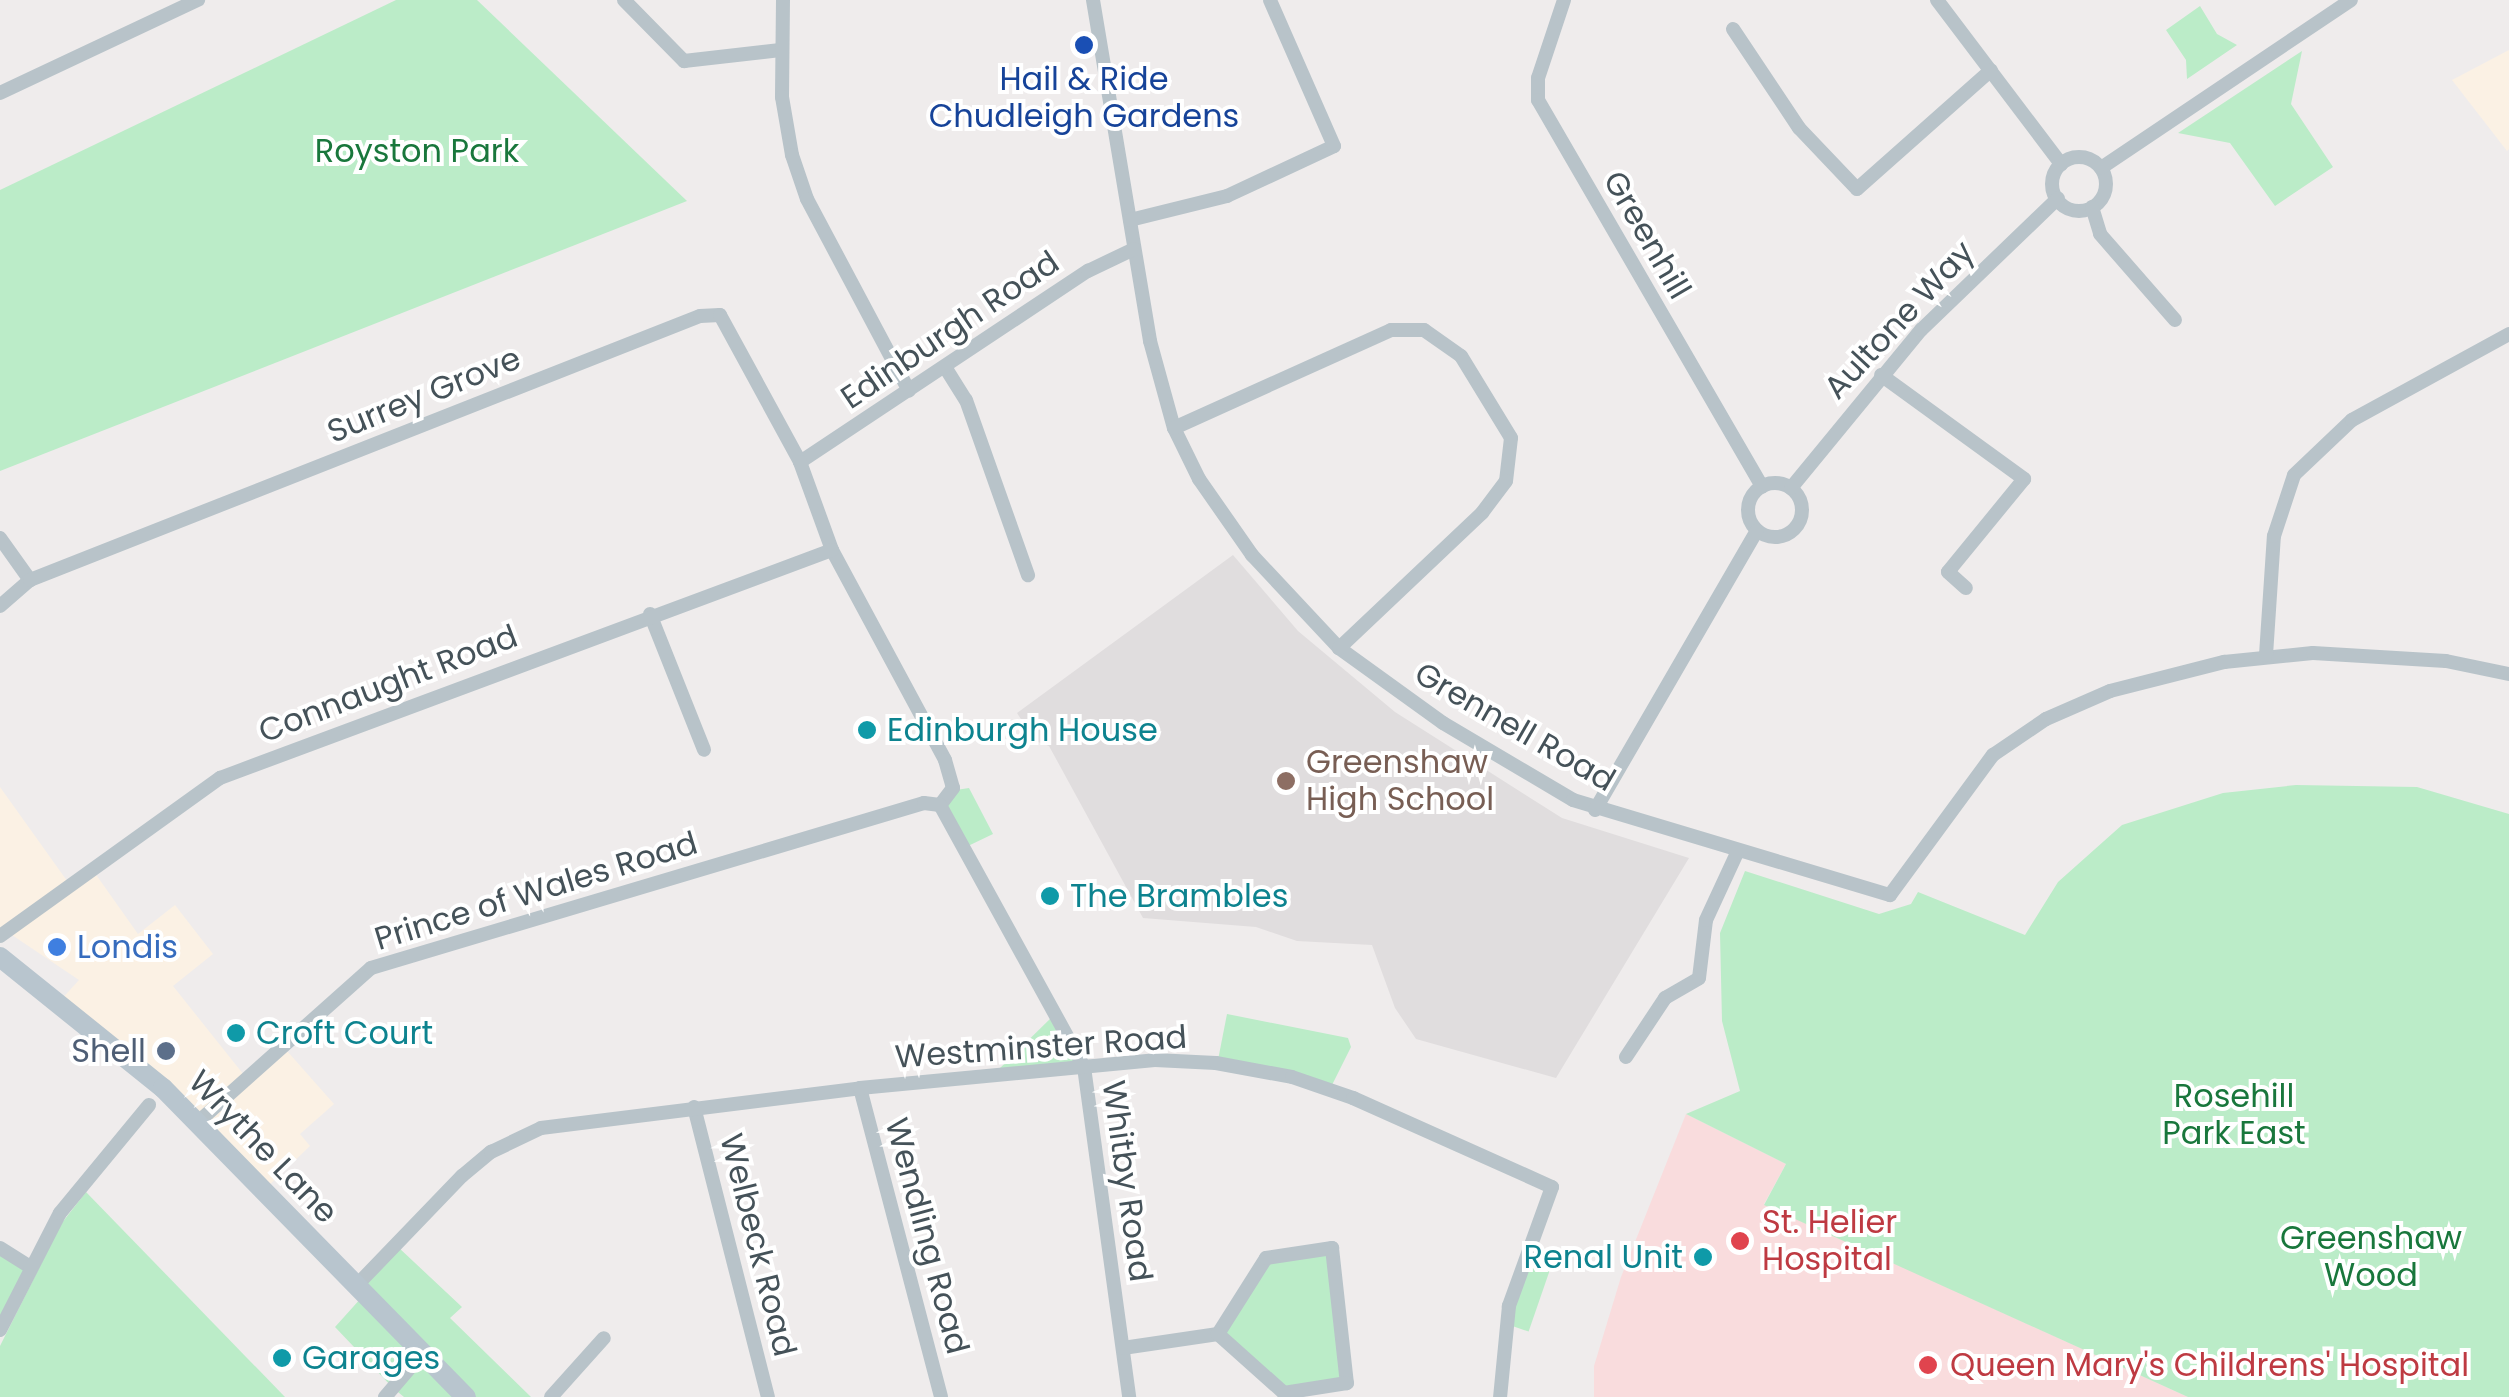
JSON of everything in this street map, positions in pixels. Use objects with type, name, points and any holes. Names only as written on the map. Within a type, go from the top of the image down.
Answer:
[{"type":"main road","name":"Wrythe Lane","points":[[0,957],[164,1088],[420,1356],[466,1397]]},
{"type":"street","points":[[0,94],[198,0]]},
{"type":"street","points":[[624,0],[684,61],[780,50]]},
{"type":"street","points":[[782,0],[784,109],[808,199],[910,391]]},
{"type":"street","name":"Grennell Road","points":[[1093,0],[1134,249],[1174,428],[1199,479],[1252,555],[1339,648],[1443,723],[1595,810],[1882,895],[1896,890],[1958,794],[1993,754],[2046,719],[2160,675],[2266,656]]},
{"type":"street","points":[[1130,220],[1227,196],[1334,146],[1270,0]]},
{"type":"street","name":"Greenhill","points":[[1564,0],[1538,78],[1538,100],[1762,487]]},
{"type":"street","points":[[1938,0],[2061,164]]},
{"type":"street","points":[[2101,168],[2351,0]]},
{"type":"street","points":[[1733,29],[1800,128],[1857,189],[1990,70]]},
{"type":"street","points":[[2087,158],[2101,168],[2106,185],[2092,207],[2076,210],[2058,198],[2053,179],[2061,164],[2087,158]]},
{"type":"street","name":"Aultone Way","points":[[1791,488],[1882,375],[2058,198]]},
{"type":"street","points":[[2092,207],[2100,234],[2174,320]]},
{"type":"street","name":"Edinburgh Road","points":[[800,462],[1112,256],[1134,249]]},
{"type":"street","name":"Surrey Grove","points":[[0,606],[30,580],[713,312],[800,462]]},
{"type":"street","points":[[1174,428],[1391,330],[1424,330],[1461,356],[1511,438],[1506,481],[1482,513],[1339,648]]},
{"type":"street","points":[[2509,334],[2352,420],[2294,476],[2274,536],[2266,656],[2355,653],[2509,674]]},
{"type":"street","points":[[944,367],[966,400],[1028,574]]},
{"type":"street","points":[[1882,375],[2024,480],[1948,572],[1966,588]]},
{"type":"street","points":[[800,462],[832,550],[945,760],[953,788],[940,805]]},
{"type":"street","points":[[1762,487],[1791,488],[1801,502],[1796,527],[1773,536],[1758,530],[1748,507],[1762,487]]},
{"type":"street","points":[[1595,810],[1758,530]]},
{"type":"street","points":[[0,538],[30,580]]},
{"type":"street","name":"Connaught Road","points":[[0,936],[220,778],[650,614],[832,550]]},
{"type":"street","points":[[650,614],[704,750]]},
{"type":"street","name":"Prince of Wales Road","points":[[197,1123],[371,968],[924,802],[940,805]]},
{"type":"street","name":"Whitby Road","points":[[940,805],[1084,1067],[1129,1397]]},
{"type":"street","points":[[1626,1057],[1664,998],[1699,978],[1706,920],[1737,853]]},
{"type":"street","name":"Westminster Road","points":[[356,1286],[462,1176],[516,1138],[578,1120],[860,1088],[1184,1060],[1292,1077],[1552,1188],[1509,1306],[1500,1397]]},
{"type":"street","name":"Wendling Road","points":[[860,1088],[940,1397]]},
{"type":"street","points":[[0,1330],[60,1213],[149,1105]]},
{"type":"street","name":"Welbeck Road","points":[[694,1106],[768,1397]]},
{"type":"street","points":[[0,1248],[30,1267]]},
{"type":"street","points":[[1123,1348],[1218,1334],[1266,1258],[1332,1248],[1348,1383],[1284,1393],[1218,1334]]},
{"type":"street","points":[[551,1397],[604,1338]]},
{"type":"street","points":[[385,1397],[420,1356]]},
{"type":"shaded area","points":[[2509,50],[2509,149],[2507,151],[2452,80]]},
{"type":"shaded area","name":"Greenshaw High School","points":[[1233,555],[1298,631],[1395,712],[1562,818],[1689,858],[1556,1078],[1416,1039],[1395,1008],[1372,945],[1297,941],[1256,927],[1143,918],[1049,746],[1035,741],[1017,713]]},
{"type":"shaded area","points":[[0,787],[70,885],[92,869],[138,934],[175,905],[213,954],[173,986],[244,1075],[280,1043],[334,1104],[300,1134],[310,1146],[263,1191],[59,1002],[79,980],[0,927]]},
{"type":"shaded area","name":"St. Helier Hospital","points":[[1686,1114],[1786,1164],[1764,1204],[2188,1397],[1594,1397],[1594,1366],[1621,1277]]},
{"type":"green space","name":"Royston Park","points":[[396,0],[477,0],[687,201],[0,471],[0,190]]},
{"type":"green space","points":[[2200,6],[2217,34],[2237,45],[2187,79],[2186,60],[2166,30]]},
{"type":"green space","points":[[2302,51],[2291,104],[2333,167],[2275,206],[2230,143],[2178,133]]},
{"type":"green space","name":"Rosehill Park East","points":[[2296,785],[2417,787],[2509,814],[2509,1397],[2188,1397],[1764,1205],[1786,1164],[1686,1114],[1740,1091],[1722,1021],[1720,933],[1745,871],[1879,914],[1911,904],[1918,892],[2025,935],[2058,882],[2122,825],[2223,793]]},
{"type":"green space","points":[[969,788],[993,834],[968,846],[945,805],[956,790]]},
{"type":"green space","points":[[1227,1014],[1348,1038],[1351,1047],[1331,1087],[1218,1060]]},
{"type":"green space","points":[[1053,1016],[1078,1063],[997,1071]]},
{"type":"green space","points":[[86,1192],[285,1397],[0,1397],[0,1346],[61,1224]]},
{"type":"green space","points":[[398,1247],[462,1307],[450,1318],[531,1397],[469,1397],[360,1286]]},
{"type":"green space","points":[[1332,1248],[1347,1383],[1284,1393],[1218,1334],[1266,1258]]},
{"type":"green space","points":[[1531,1251],[1554,1259],[1529,1332],[1506,1324]]},
{"type":"green space","points":[[0,1253],[25,1269],[0,1323]]},
{"type":"green space","points":[[362,1297],[464,1397],[404,1397],[393,1388],[335,1327]]},
{"type":"place","name":"Hail & Ride Chudleigh Gardens","points":[[1084,45]]},
{"type":"place","name":"Edinburgh House","points":[[867,730]]},
{"type":"place","name":"Greenshaw High School","points":[[1286,781]]},
{"type":"place","name":"The Brambles","points":[[1050,896]]},
{"type":"place","name":"Londis","points":[[57,947]]},
{"type":"place","name":"Croft Court","points":[[236,1033]]},
{"type":"place","name":"Shell","points":[[166,1051]]},
{"type":"place","name":"St. Helier Hospital","points":[[1740,1241]]},
{"type":"place","name":"Renal Unit","points":[[1703,1257]]},
{"type":"place","name":"Garages","points":[[282,1358]]},
{"type":"place","name":"Queen Mary's Childrens' Hospital","points":[[1928,1365]]},
{"type":"park label","name":"Greenshaw Wood","points":[[2371,1258]]}]
